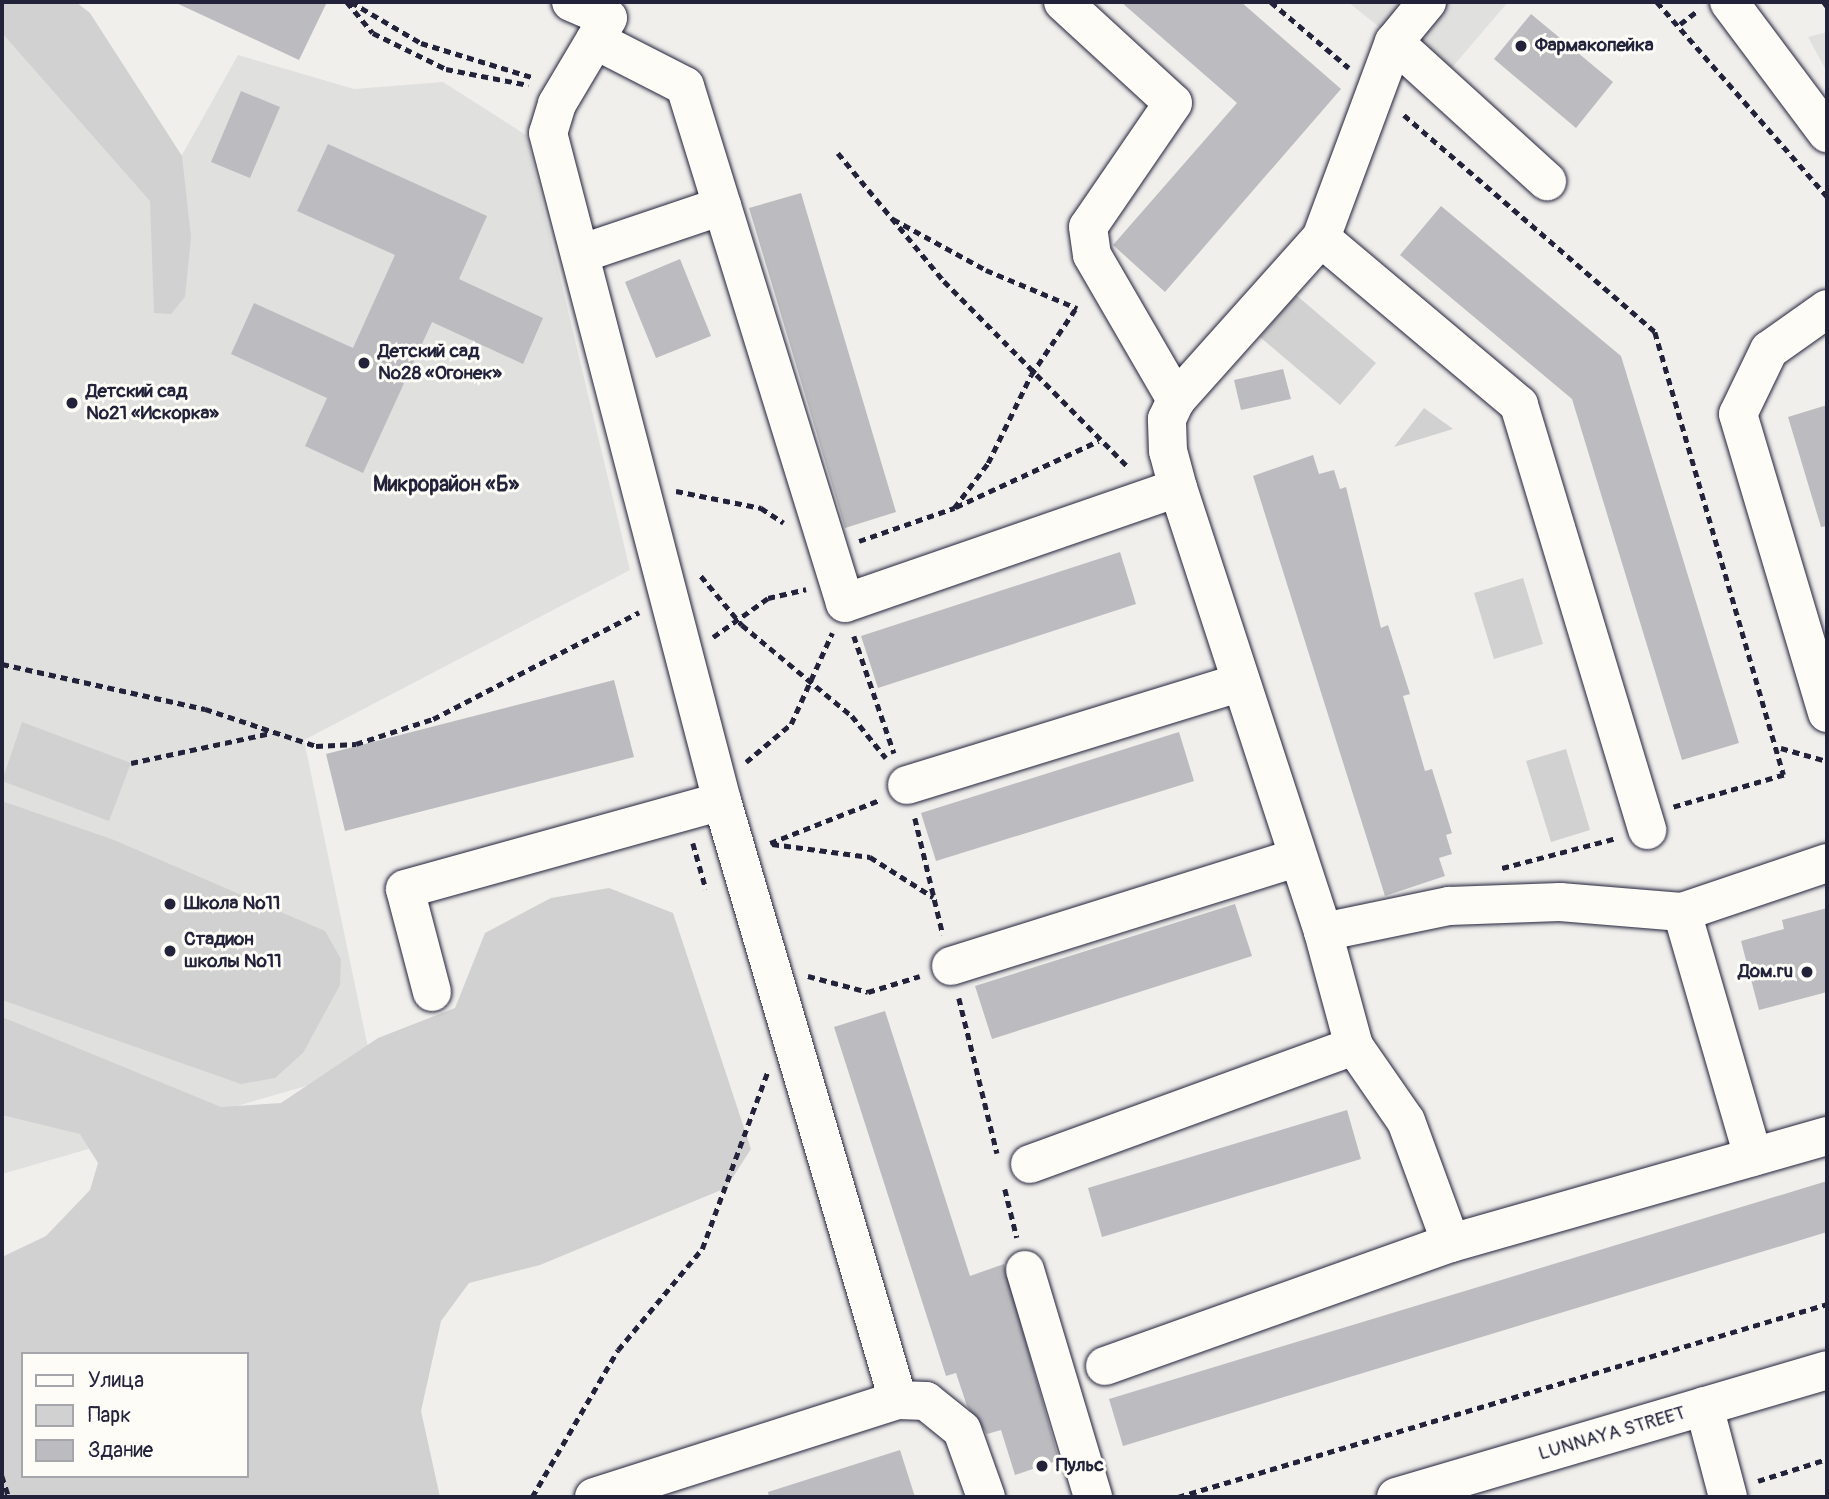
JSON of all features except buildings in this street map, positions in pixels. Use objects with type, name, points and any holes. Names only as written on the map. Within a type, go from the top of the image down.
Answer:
[{"type":"street","points":[[571,2],[608,18],[566,87],[548,133],[720,793],[753,845],[771,965],[898,1400]]},
{"type":"street","points":[[1063,2],[1173,103],[1088,227],[1092,255],[1175,400]]},
{"type":"street","points":[[1427,2],[1394,42],[1321,238],[1175,400],[1167,441],[1168,491],[1239,683],[1323,932],[1354,1046],[1406,1121],[1451,1243]]},
{"type":"street","points":[[1729,2],[1821,112]]},
{"type":"street","points":[[595,40],[685,86],[837,579],[1168,491]]},
{"type":"street","points":[[1394,42],[1547,181]]},
{"type":"street","points":[[580,254],[722,206]]},
{"type":"street","points":[[1321,238],[1518,405],[1645,824]]},
{"type":"street","points":[[1827,309],[1769,350],[1738,414],[1827,713]]},
{"type":"street","points":[[906,785],[1239,683]]},
{"type":"street","points":[[432,992],[405,889],[720,793]]},
{"type":"street","points":[[951,966],[1296,858]]},
{"type":"street","points":[[1323,932],[1449,906],[1560,902],[1682,912],[1827,863]]},
{"type":"street","points":[[1682,912],[1753,1157]]},
{"type":"street","points":[[1030,1164],[1354,1046]]},
{"type":"street","points":[[1105,1366],[1451,1243],[1827,1136]]},
{"type":"street","points":[[1025,1269],[1093,1497]]},
{"type":"street","name":"LUNNAYA STREET","points":[[1396,1497],[1827,1370]]},
{"type":"street","points":[[594,1497],[898,1400],[926,1401],[962,1430],[986,1497]]},
{"type":"street","points":[[1704,1406],[1727,1494]]},
{"type":"path","points":[[349,2],[373,33],[446,69],[507,84],[566,87]]},
{"type":"path","points":[[349,2],[421,43],[566,87]]},
{"type":"path","points":[[1271,2],[1655,332],[1781,748],[1784,775],[1645,824]]},
{"type":"path","points":[[1657,2],[1827,196]]},
{"type":"path","points":[[838,153],[891,218],[1031,375],[1098,441],[1168,491]]},
{"type":"path","points":[[891,218],[986,270],[1076,308],[1120,304]]},
{"type":"path","points":[[954,508],[988,463],[1031,375],[1076,308]]},
{"type":"path","points":[[686,661],[736,616],[768,598],[837,579],[954,508],[1098,441]]},
{"type":"path","points":[[640,484],[761,508],[837,579]]},
{"type":"path","points":[[692,565],[736,616],[852,716],[906,785],[856,813],[753,845]]},
{"type":"path","points":[[720,793],[791,724],[812,683],[837,579]]},
{"type":"path","points":[[2,664],[205,709],[316,746],[356,744],[433,719],[669,596]]},
{"type":"path","points":[[131,763],[274,732]]},
{"type":"path","points":[[1781,748],[1827,761]]},
{"type":"path","points":[[753,845],[870,857],[934,898]]},
{"type":"path","points":[[771,965],[868,992],[951,966]]},
{"type":"path","points":[[532,1497],[618,1350],[702,1249],[786,1019]]},
{"type":"path","points":[[1178,1497],[1827,1304]]},
{"type":"path","points":[[1727,1494],[1827,1459]]},
{"type":"path","points":[[2,1476],[9,1497]]},
{"type":"shaded area","points":[[2,2],[182,155],[238,55],[354,89],[443,82],[526,135],[630,570],[304,740],[372,1067],[2,1174]]},
{"type":"shaded area","points":[[1348,2],[1508,2],[1443,78]]},
{"type":"shaded area","points":[[1827,32],[1827,72],[1808,37]]},
{"type":"green space","points":[[2,2],[76,2],[90,13],[182,156],[191,237],[185,297],[171,314],[154,313],[150,201],[2,33]]},
{"type":"green space","points":[[1296,295],[1376,363],[1340,405],[1260,337]]},
{"type":"green space","points":[[1424,408],[1453,429],[1394,447]]},
{"type":"green space","points":[[1523,578],[1543,644],[1494,659],[1474,593]]},
{"type":"green space","points":[[22,722],[131,763],[109,821],[2,781]]},
{"type":"green space","points":[[1566,749],[1590,830],[1551,842],[1526,761]]},
{"type":"green space","name":"Стадион школы №11","points":[[2,801],[114,840],[325,931],[341,959],[340,985],[303,1053],[275,1078],[241,1084],[2,1000]]},
{"type":"green space","points":[[609,888],[673,913],[751,1149],[726,1188],[540,1265],[469,1283],[441,1321],[421,1411],[440,1497],[2,1497],[2,1257],[46,1236],[90,1190],[98,1163],[80,1134],[2,1115],[2,1017],[221,1107],[281,1103],[378,1038],[455,1008],[485,933],[551,898]]},
{"type":"place","name":"Фармакопейка","points":[[1521,46]]},
{"type":"place","name":"Детский сад №28 «Огонек»","points":[[364,363]]},
{"type":"place","name":"Детский сад №21 «Искорка»","points":[[72,403]]},
{"type":"place","name":"Школа №11","points":[[170,904]]},
{"type":"place","name":"Стадион школы №11","points":[[170,951]]},
{"type":"place","name":"Дом.ru","points":[[1807,972]]},
{"type":"place","name":"Пульс","points":[[1042,1466]]},
{"type":"district","name":"Микрорайон «Б»","points":[[446,485]]}]
